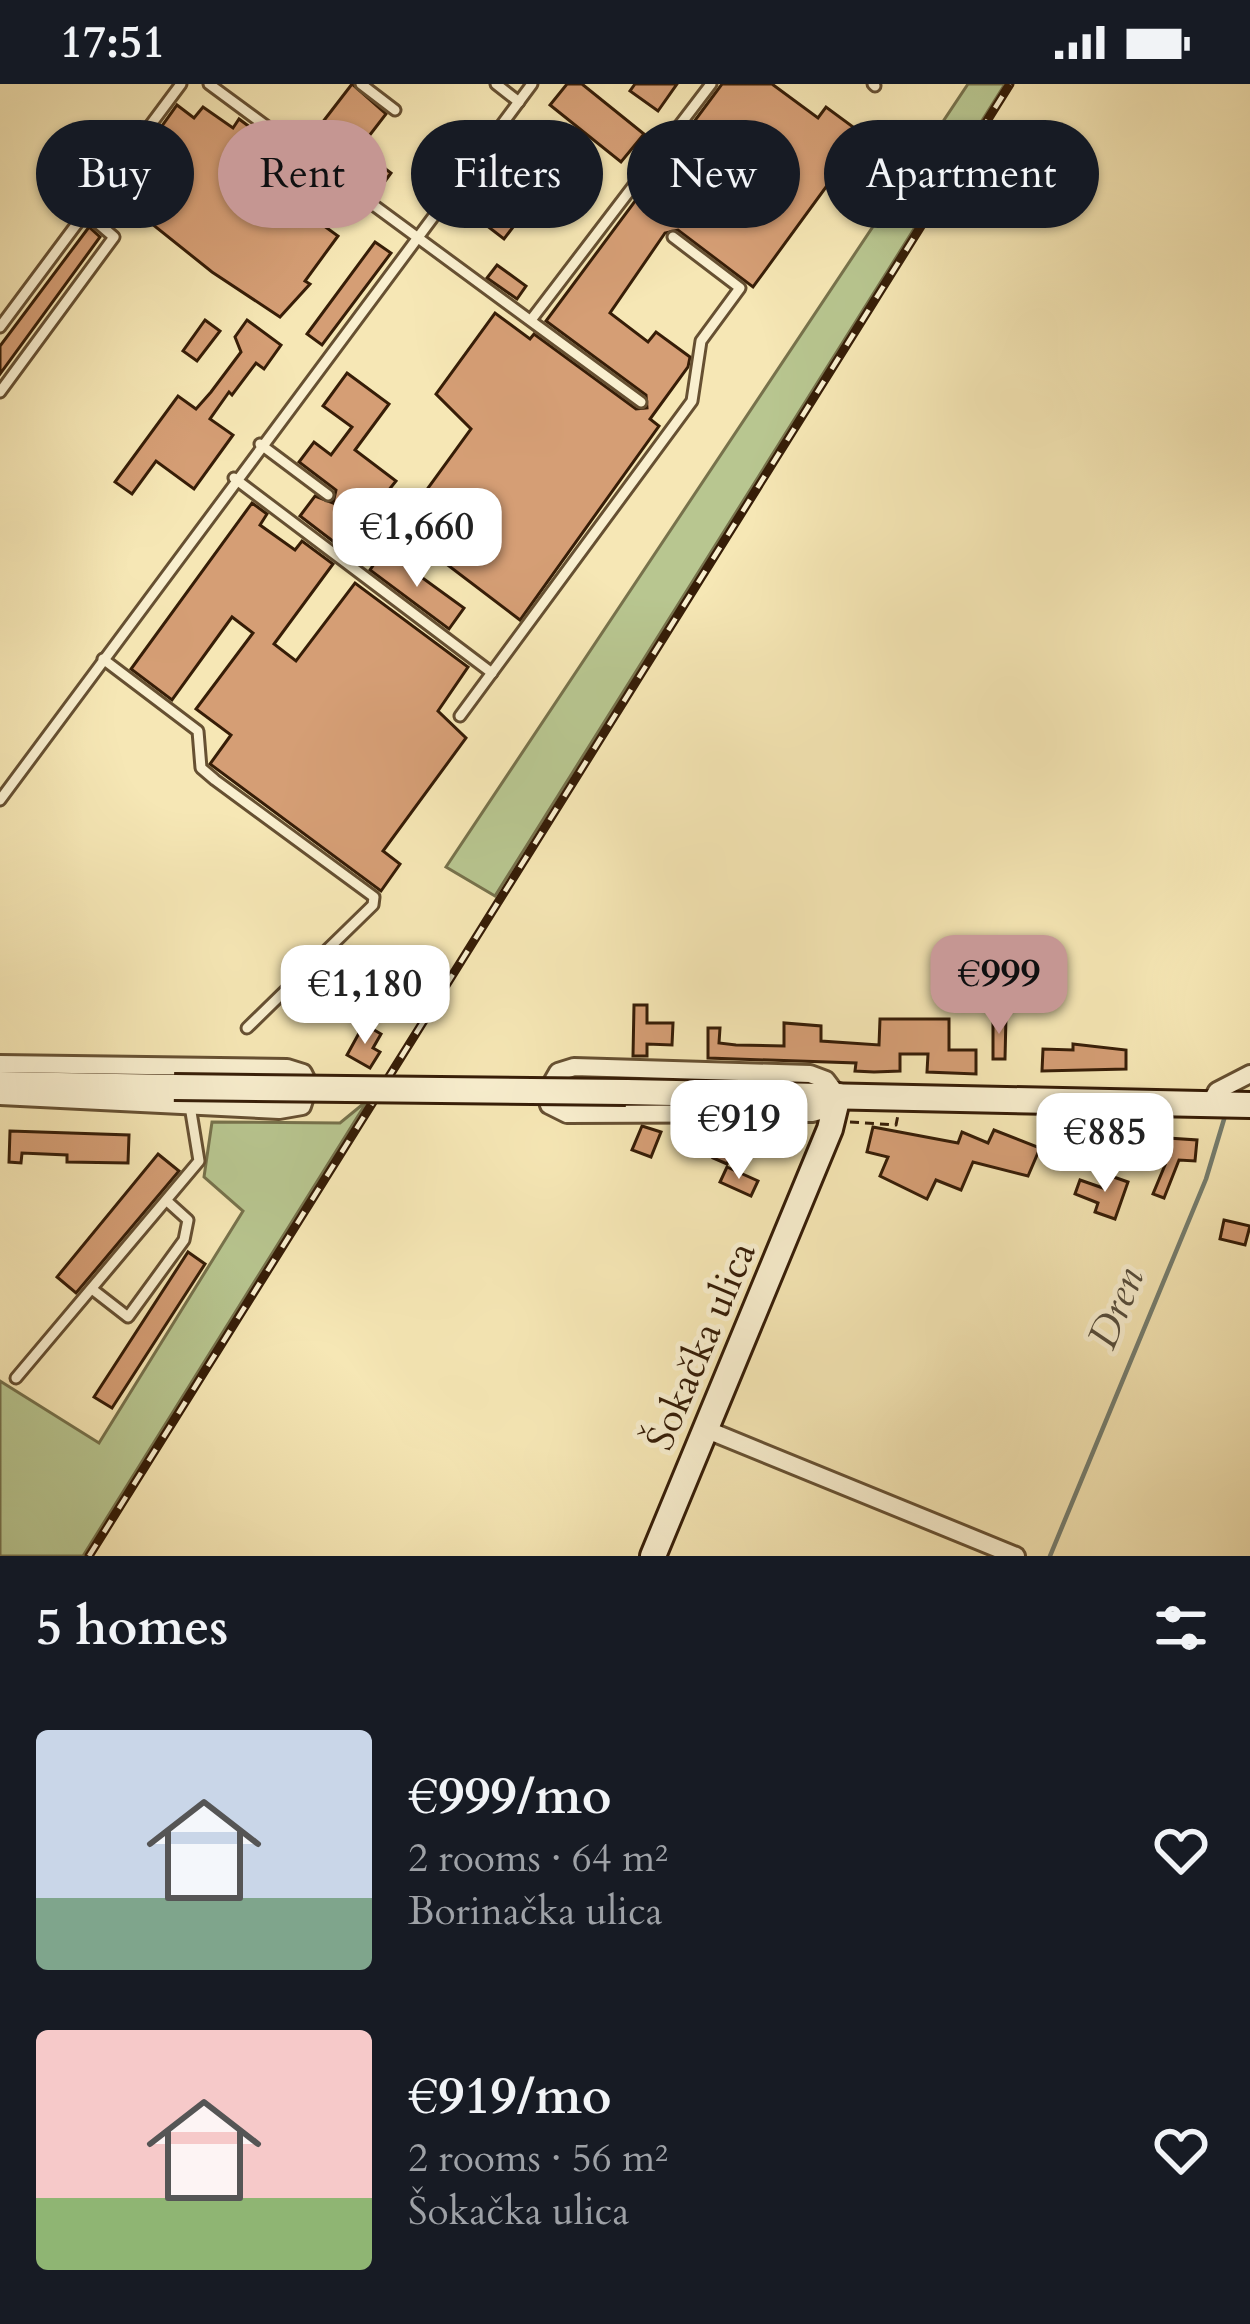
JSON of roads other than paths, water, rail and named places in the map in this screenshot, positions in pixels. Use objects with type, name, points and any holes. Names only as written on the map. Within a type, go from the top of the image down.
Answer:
[{"type":"street","points":[[0,1064],[287,1068],[303,1073],[310,1085],[307,1099],[294,1109],[0,1084]]},
{"type":"street","points":[[574,1066],[810,1074],[826,1081],[837,1101],[812,1113],[567,1114],[549,1105],[547,1093],[558,1072],[574,1066]]},
{"type":"street","points":[[1215,1104],[1217,1091],[1250,1074]]},
{"type":"street","points":[[0,1096],[626,1092],[837,1101],[1249,1105]]},
{"type":"street","name":"Šokačka ulica","points":[[653,1556],[837,1101]]},
{"type":"street","points":[[705,1429],[1016,1556]]},
{"type":"lane","points":[[154,120],[181,84]]},
{"type":"lane","points":[[208,84],[641,402]]},
{"type":"lane","points":[[361,84],[395,110]]},
{"type":"lane","points":[[496,84],[519,102]]},
{"type":"lane","points":[[0,800],[260,443],[532,84]]},
{"type":"lane","points":[[531,320],[710,84]]},
{"type":"lane","points":[[0,327],[74,228]]},
{"type":"lane","points":[[0,392],[114,237],[104,228]]},
{"type":"lane","points":[[460,716],[686,413],[701,341],[740,288],[673,237]]},
{"type":"lane","points":[[260,443],[328,495]]},
{"type":"lane","points":[[234,478],[492,673]]},
{"type":"lane","points":[[103,659],[198,731],[201,768],[374,897],[373,905],[247,1028]]},
{"type":"lane","points":[[16,1378],[200,1161],[182,1096]]},
{"type":"lane","points":[[92,1289],[128,1317],[184,1240],[188,1220],[167,1201]]},
{"type":"waterway","name":"Dren","points":[[1050,1556],[1206,1179],[1225,1116]]},
{"type":"railway","points":[[89,1556],[1010,84]]}]
